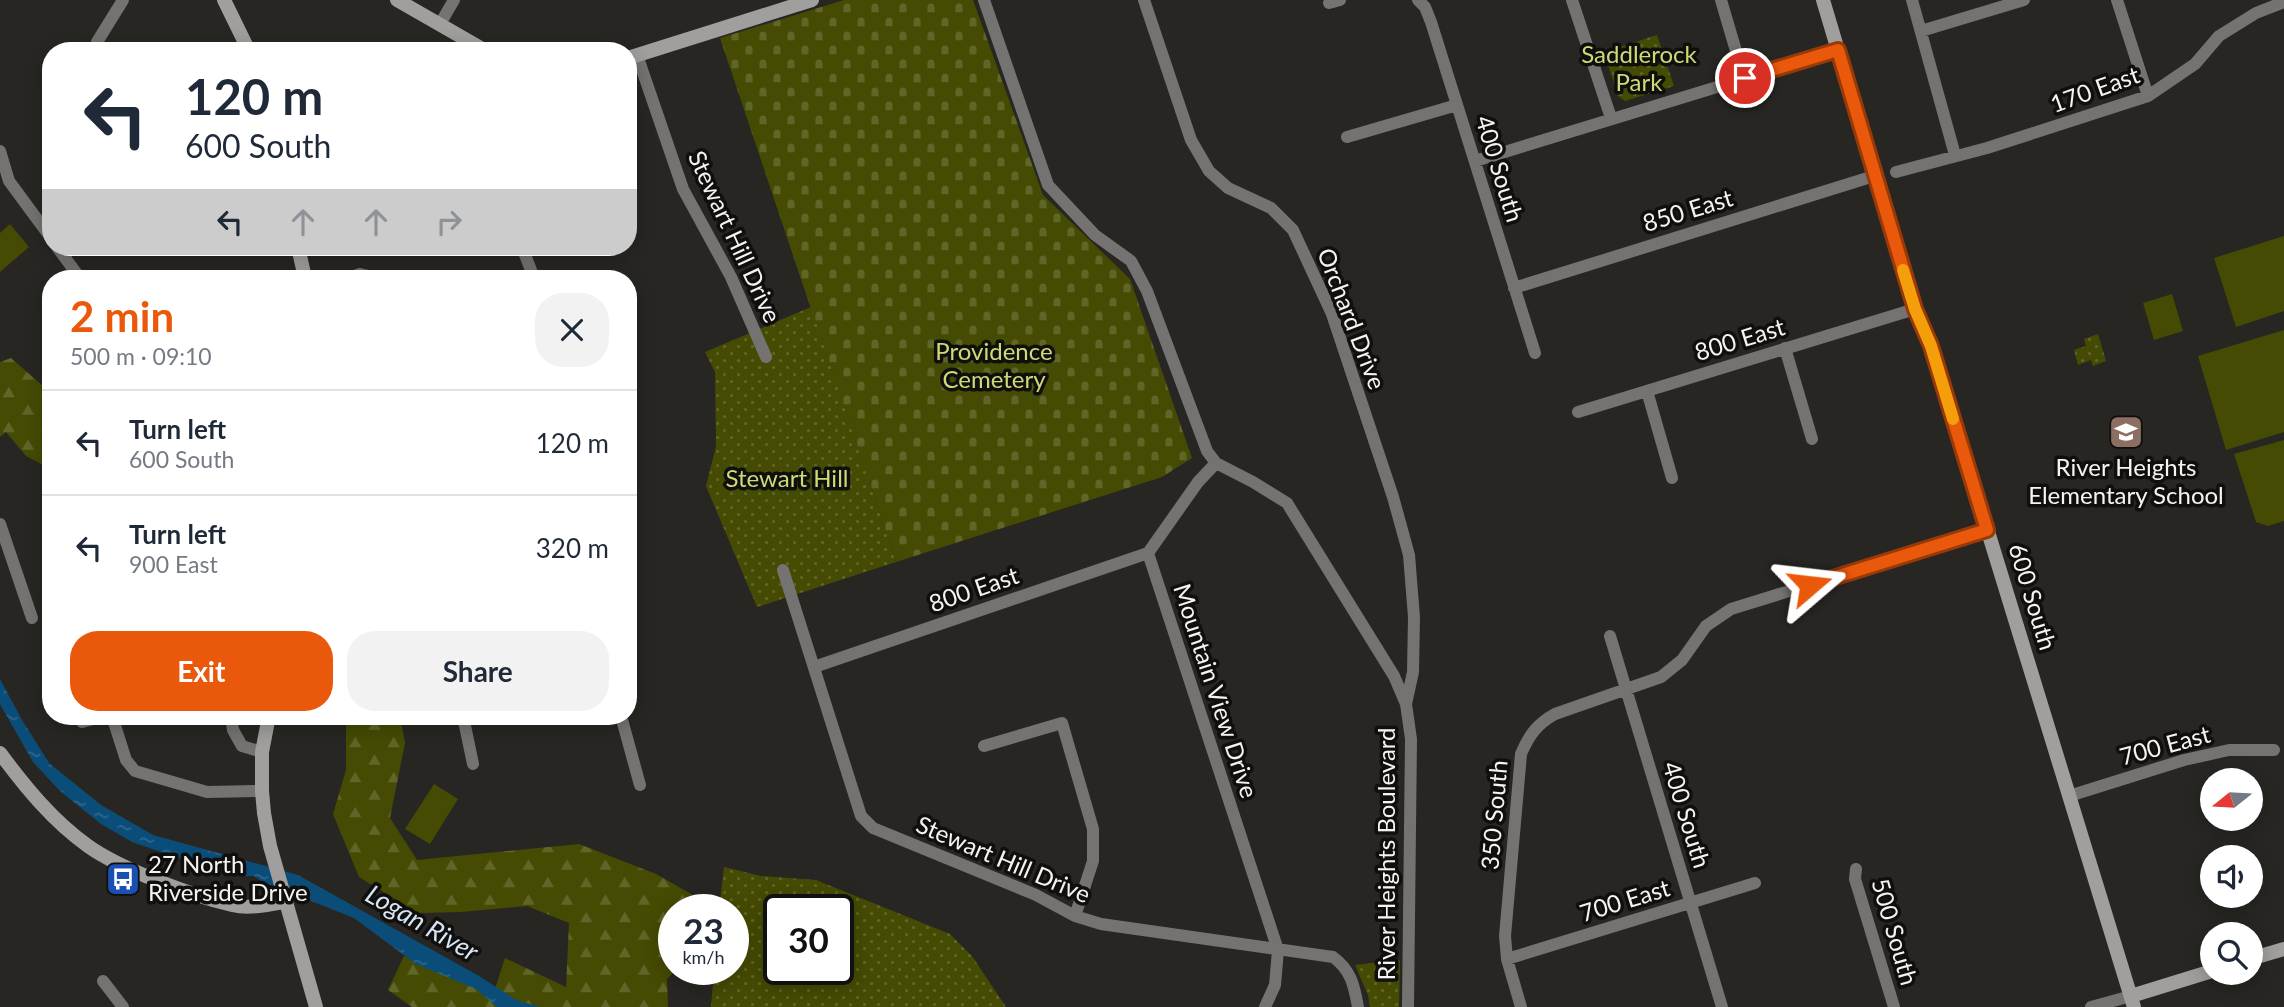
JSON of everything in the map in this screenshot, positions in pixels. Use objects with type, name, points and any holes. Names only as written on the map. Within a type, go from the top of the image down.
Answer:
[{"type":"street","points":[[97,42],[123,0]]},
{"type":"street","points":[[397,0],[471,42]]},
{"type":"street","points":[[440,24],[454,0]]},
{"type":"street","points":[[637,55],[811,0]]},
{"type":"street","points":[[984,0],[1048,185],[1095,235],[1131,261],[1147,291],[1207,451],[1216,463],[1198,482],[1148,553]]},
{"type":"street","name":"Orchard Drive","points":[[1144,0],[1191,140],[1209,171],[1228,187],[1271,208],[1293,230],[1332,313],[1393,497],[1409,555],[1414,617],[1413,672],[1406,704]]},
{"type":"street","name":"400 South","points":[[1418,0],[1425,7],[1431,22],[1535,353]]},
{"type":"street","points":[[1572,0],[1611,118]]},
{"type":"street","points":[[1721,0],[1745,78]]},
{"type":"street","name":"600 South","points":[[1823,0],[1915,309],[1931,346],[2132,1002]]},
{"type":"street","points":[[1912,0],[1955,155]]},
{"type":"street","points":[[1921,31],[2024,0]]},
{"type":"street","points":[[2117,0],[2148,96]]},
{"type":"street","points":[[229,1],[245,42]]},
{"type":"street","name":"170 East","points":[[1896,172],[1987,148],[2148,96],[2195,64],[2219,36],[2254,6],[2284,2]]},
{"type":"street","points":[[1475,161],[1838,50]]},
{"type":"street","name":"Stewart Hill Drive","points":[[637,67],[683,189],[732,277],[766,358]]},
{"type":"street","points":[[1347,137],[1458,105]]},
{"type":"street","points":[[0,152],[9,181],[42,226]]},
{"type":"street","name":"850 East","points":[[1514,288],[1874,176]]},
{"type":"street","name":"800 East","points":[[1578,412],[1915,309]]},
{"type":"street","points":[[1785,348],[1812,439]]},
{"type":"street","points":[[1647,391],[1672,478]]},
{"type":"street","name":"River Heights Boulevard","points":[[1216,463],[1287,503],[1394,676],[1406,704],[1411,739],[1408,1007]]},
{"type":"street","points":[[0,524],[32,618]]},
{"type":"street","name":"350 South","points":[[1521,1007],[1507,959],[1505,936],[1521,754],[1528,737],[1540,723],[1555,714],[1661,677],[1682,660],[1706,626],[1731,609],[1987,530]]},
{"type":"street","name":"800 East","points":[[814,667],[1148,553]]},
{"type":"street","name":"Mountain View Drive","points":[[1148,553],[1278,950]]},
{"type":"street","name":"Stewart Hill Drive","points":[[783,570],[861,816],[873,828],[1036,895],[1075,916],[1101,924],[1332,957],[1346,966],[1358,1007]]},
{"type":"street","name":"400 South","points":[[1610,636],[1722,1007]]},
{"type":"street","points":[[984,746],[1062,723],[1093,829],[1093,861],[1075,916]]},
{"type":"street","points":[[115,725],[126,760],[135,771],[207,792],[262,791]]},
{"type":"street","points":[[232,725],[243,746],[262,752]]},
{"type":"street","points":[[267,725],[262,752],[262,791],[270,846],[316,1007]]},
{"type":"street","points":[[465,725],[473,764]]},
{"type":"street","points":[[623,725],[639,785]]},
{"type":"street","name":"700 East","points":[[2069,796],[2230,750],[2274,750]]},
{"type":"street","points":[[0,753],[31,795],[48,811],[89,846],[120,864],[184,890],[234,905],[262,906],[285,901]]},
{"type":"street","name":"500 South","points":[[1856,869],[1854,879],[1894,1007]]},
{"type":"street","name":"700 East","points":[[1507,959],[1755,883]]},
{"type":"street","points":[[2263,955],[2284,948]]},
{"type":"street","points":[[1265,1007],[1275,985],[1278,950]]},
{"type":"street","points":[[2091,1007],[2132,1002],[2200,976]]},
{"type":"street","points":[[103,981],[123,1007]]},
{"type":"green space","name":"Providence Cemetery","points":[[844,0],[973,0],[1043,195],[1130,279],[1192,458],[1162,477],[896,562],[720,38]]},
{"type":"green space","name":"Saddlerock Park","points":[[1657,35],[1674,86],[1625,101],[1618,96],[1604,52]]},
{"type":"green space","points":[[10,224],[29,247],[0,272],[0,233]]},
{"type":"green space","points":[[2284,236],[2284,311],[2236,327],[2214,258]]},
{"type":"green space","points":[[2172,294],[2183,331],[2154,340],[2143,303]]},
{"type":"green space","name":"Stewart Hill","points":[[811,307],[896,562],[757,607],[706,486],[716,446],[715,372],[705,352]]},
{"type":"green space","points":[[2284,330],[2284,432],[2226,450],[2198,356]]},
{"type":"green space","points":[[2098,334],[2106,361],[2093,366],[2091,360],[2078,365],[2074,350],[2086,346],[2084,339]]},
{"type":"green space","points":[[11,358],[42,385],[42,464],[26,456],[6,432],[0,437],[0,362]]},
{"type":"green space","points":[[2284,440],[2284,521],[2268,526],[2256,522],[2234,454]]},
{"type":"green space","points":[[346,725],[402,725],[405,743],[390,818],[417,860],[579,844],[656,874],[691,894],[658,894],[658,985],[667,985],[668,1007],[412,1007],[388,990],[404,956],[494,992],[505,958],[566,987],[569,923],[527,906],[418,913],[359,877],[333,814],[346,770]]},
{"type":"green space","points":[[434,784],[458,799],[430,844],[405,829]]},
{"type":"green space","points":[[724,867],[761,876],[816,880],[851,894],[763,894],[763,985],[854,985],[854,895],[950,934],[972,956],[1006,1007],[711,1007],[713,985],[749,985],[749,894],[721,894]]},
{"type":"green space","points":[[1400,960],[1399,1007],[1370,1007],[1368,995],[1355,965]]},
{"type":"water","points":[[0,679],[49,763],[101,805],[153,835],[298,875],[479,976],[516,1000],[540,1007],[497,1007],[476,989],[416,964],[354,918],[254,876],[238,876],[208,868],[132,842],[101,824],[60,791],[33,762],[0,704]]},
{"type":"slow traffic","points":[[1903,270],[1915,309],[1931,346],[1953,419]]},
{"type":"place","name":"River Heights Elementary School","points":[[2126,432]]},
{"type":"place","name":"27 North Riverside Drive","points":[[123,879]]},
{"type":"route","points":[[1745,78],[1838,50],[1915,309],[1931,346],[1987,530],[1810,585]]},
{"type":"water label","name":"Logan River","points":[[422,923]]}]
